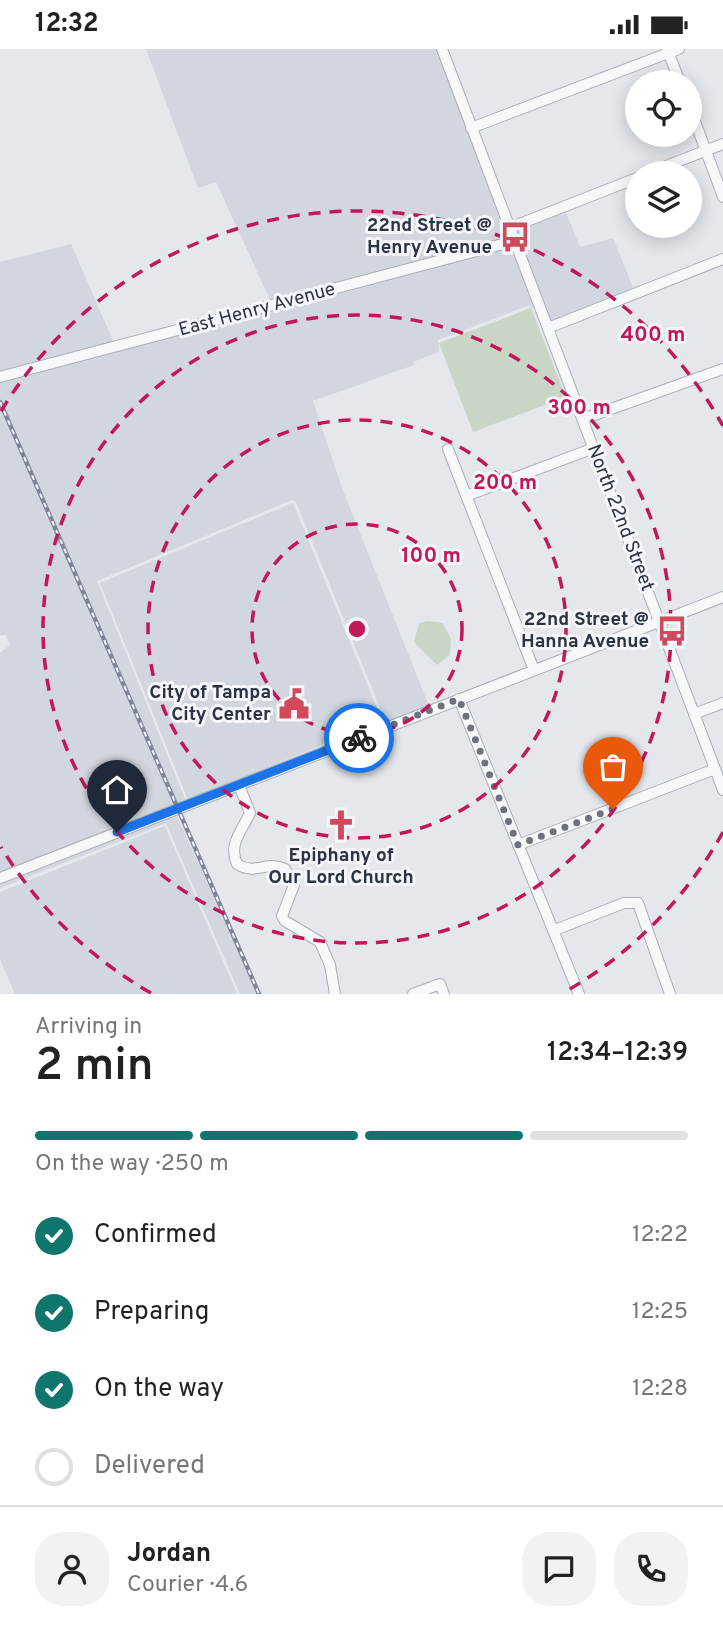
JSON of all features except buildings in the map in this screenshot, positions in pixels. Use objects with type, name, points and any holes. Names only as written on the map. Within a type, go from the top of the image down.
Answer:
[{"type":"street","name":"North 22nd Street","points":[[442,49],[723,790]]},
{"type":"street","points":[[471,128],[672,50],[677,70]]},
{"type":"street","points":[[702,140],[723,197]]},
{"type":"street","points":[[680,161],[723,144]]},
{"type":"street","points":[[509,228],[625,183]]},
{"type":"street","name":"East Henry Avenue","points":[[0,377],[514,241]]},
{"type":"street","points":[[548,328],[723,259]]},
{"type":"street","points":[[583,419],[723,369]]},
{"type":"street","points":[[466,496],[594,448]]},
{"type":"street","points":[[448,449],[534,670]]},
{"type":"street","points":[[0,878],[723,597]]},
{"type":"street","points":[[459,699],[579,994]]},
{"type":"street","points":[[694,714],[723,703]]},
{"type":"street","points":[[518,845],[715,769]]},
{"type":"street","points":[[239,785],[250,813],[234,841],[233,855],[237,864],[252,871],[273,866],[285,869],[294,885],[282,916],[285,921],[320,941],[330,965],[335,994]]},
{"type":"street","points":[[555,930],[624,903],[638,903],[670,994]]},
{"type":"street","points":[[413,994],[440,984],[444,994]]},
{"type":"shaded area","points":[[146,49],[438,49],[509,238],[271,302],[216,182],[198,188]]},
{"type":"shaded area","points":[[565,210],[580,247],[613,238],[634,290],[551,322],[514,230]]},
{"type":"shaded area","points":[[71,244],[114,343],[0,373],[0,262]]},
{"type":"shaded area","points":[[512,246],[538,313],[530,305],[438,340],[439,352],[413,362],[414,365],[313,401],[342,488],[429,706],[384,723],[296,502],[292,500],[97,581],[186,801],[0,873],[0,653],[10,645],[6,635],[0,636],[0,381]]},
{"type":"shaded area","points":[[293,503],[382,720],[188,800],[100,583]]},
{"type":"shaded area","points":[[176,814],[258,994],[240,994],[166,823],[0,888],[0,882]]},
{"type":"shaded area","points":[[165,826],[237,994],[15,994],[0,959],[0,892]]},
{"type":"green space","points":[[531,308],[566,397],[473,432],[439,343]]},
{"type":"green space","points":[[419,623],[443,623],[451,639],[450,655],[437,665],[414,642]]},
{"type":"railway","points":[[0,402],[259,994]]},
{"type":"way so far","points":[[359,738],[459,699],[518,845],[613,809]]},
{"type":"place","name":"22nd Street @ Henry Avenue","points":[[515,237]]},
{"type":"place","name":"22nd Street @ Hanna Avenue","points":[[672,631]]},
{"type":"place","name":"City of Tampa City Center","points":[[294,704]]},
{"type":"place","name":"Epiphany of Our Lord Church","points":[[341,825]]},
{"type":"route","points":[[117,832],[359,738]]}]
